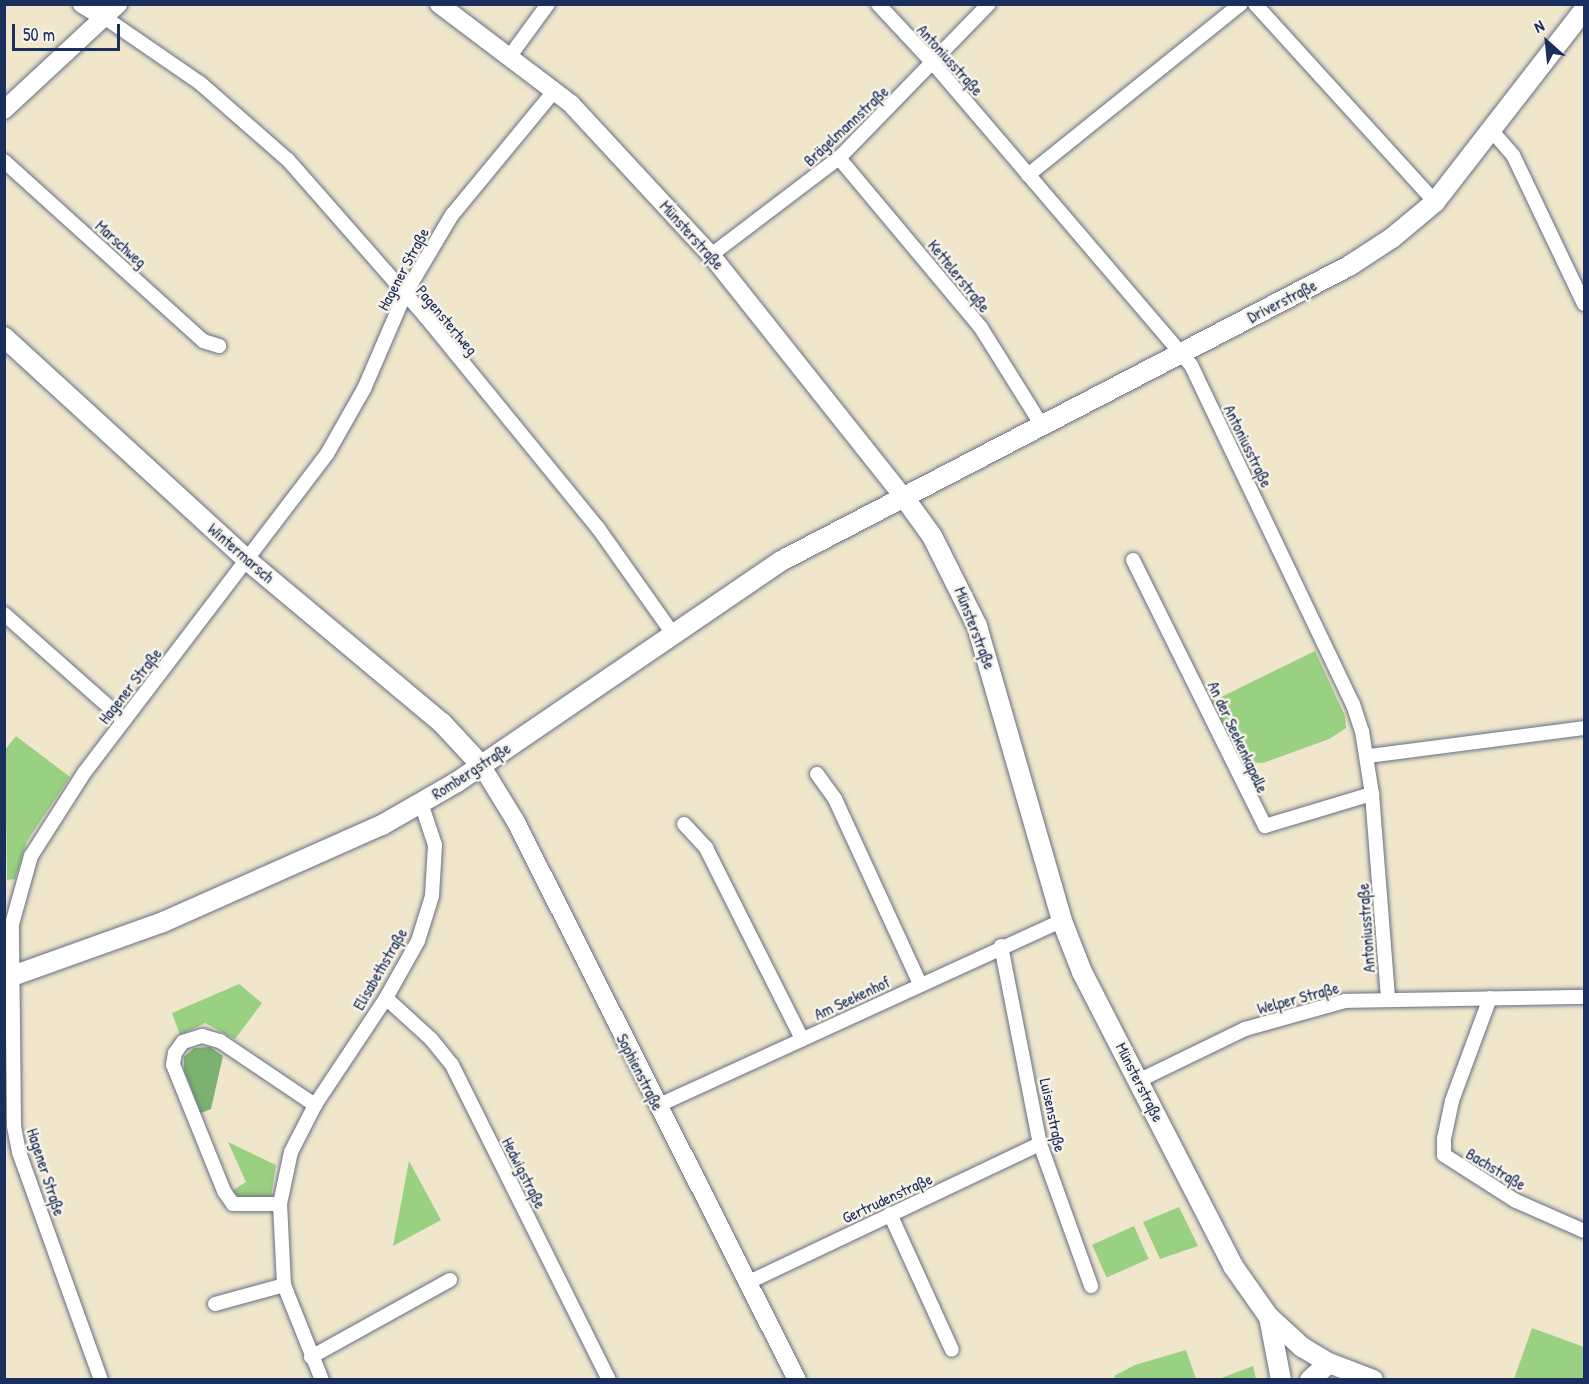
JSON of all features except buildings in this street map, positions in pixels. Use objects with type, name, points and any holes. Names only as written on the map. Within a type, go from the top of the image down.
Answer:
[{"type":"main road","name":"Driverstraße","points":[[903,496],[1349,266],[1435,202],[1584,10]]},
{"type":"main road","name":"Wintermarsch","points":[[4,337],[247,560],[442,723],[481,765]]},
{"type":"main road","name":"Rombergstraße","points":[[9,978],[163,922],[334,849],[421,803],[481,765],[781,561],[903,496]]},
{"type":"main road","name":"Münsterstraße","points":[[903,496],[932,536],[977,626],[1062,921],[1082,972],[1140,1080],[1233,1266],[1269,1317],[1328,1371],[1373,1380]]},
{"type":"main road","points":[[1269,1317],[1281,1380]]},
{"type":"main road","points":[[1311,1380],[1328,1371]]},
{"type":"street","points":[[82,4],[111,11]]},
{"type":"street","name":"Münsterstraße","points":[[439,4],[555,90],[711,255],[903,496]]},
{"type":"street","points":[[510,56],[548,4]]},
{"type":"street","name":"Antoniusstraße","points":[[878,4],[933,63],[1182,353],[1353,704],[1369,756],[1388,998]]},
{"type":"street","name":"Brägelmannstraße","points":[[711,255],[839,158],[989,4]]},
{"type":"street","points":[[1028,175],[1241,4]]},
{"type":"street","points":[[1255,4],[1435,202]]},
{"type":"street","points":[[4,110],[111,11]]},
{"type":"street","name":"Pagenstertweg","points":[[111,11],[200,83],[288,160],[405,294],[598,528],[673,634]]},
{"type":"street","name":"Hagener Straße","points":[[101,1380],[19,1152],[14,1126],[9,978],[12,924],[31,856],[51,820],[124,720],[247,560],[346,423],[405,294],[456,210],[555,90]]},
{"type":"street","points":[[1492,131],[1513,155],[1584,304]]},
{"type":"street","name":"Kettelerstraße","points":[[839,158],[981,328],[1041,424]]},
{"type":"street","name":"Marschweg","points":[[4,161],[203,341],[219,346]]},
{"type":"street","name":"An der Seekenkapelle","points":[[1133,560],[1265,826],[1372,794]]},
{"type":"street","points":[[4,614],[124,720]]},
{"type":"street","points":[[1369,756],[1584,728]]},
{"type":"street","name":"Sophienstraße","points":[[481,765],[516,822],[657,1106],[749,1282],[797,1380]]},
{"type":"street","points":[[817,774],[835,799],[920,984]]},
{"type":"street","name":"Elisabethstraße","points":[[322,1380],[284,1285],[280,1204],[291,1152],[315,1104],[386,998],[418,941],[432,896],[435,845],[421,803]]},
{"type":"street","points":[[684,824],[706,848],[802,1039]]},
{"type":"street","name":"Am Seekenhof","points":[[657,1106],[1001,946],[1062,921]]},
{"type":"street","name":"Luisenstraße","points":[[1001,946],[1040,1144],[1091,1286]]},
{"type":"street","name":"Hedwigstraße","points":[[386,998],[431,1039],[452,1065],[609,1380]]},
{"type":"street","name":"Welper Straße","points":[[1140,1080],[1224,1038],[1294,1013],[1345,1001],[1388,998],[1584,998]]},
{"type":"street","name":"Bachstraße","points":[[1490,998],[1452,1101],[1444,1138],[1444,1155],[1516,1201],[1584,1231]]},
{"type":"street","points":[[280,1204],[233,1204],[224,1191],[173,1065],[175,1053],[183,1042],[202,1036],[220,1041],[315,1104]]},
{"type":"street","name":"Gertrudenstraße","points":[[749,1282],[1040,1144]]},
{"type":"street","points":[[890,1214],[952,1350]]},
{"type":"street","points":[[311,1357],[450,1280]]},
{"type":"street","points":[[215,1305],[284,1285]]},
{"type":"green space","points":[[1315,651],[1345,716],[1346,728],[1329,739],[1263,763],[1237,762],[1209,703]]},
{"type":"green space","points":[[16,736],[70,777],[27,841],[15,879],[7,880],[5,750]]},
{"type":"green space","points":[[239,984],[262,1003],[235,1039],[205,1023],[180,1035],[172,1013]]},
{"type":"green space","points":[[210,1047],[223,1056],[211,1109],[201,1113],[184,1070],[184,1057],[194,1048]]},
{"type":"green space","points":[[228,1142],[276,1165],[271,1198],[242,1199],[232,1191],[246,1182]]},
{"type":"green space","points":[[409,1161],[441,1220],[393,1246]]},
{"type":"green space","points":[[1179,1207],[1198,1246],[1160,1259],[1143,1222]]},
{"type":"green space","points":[[1134,1226],[1149,1259],[1107,1278],[1092,1245]]},
{"type":"green space","points":[[1532,1328],[1584,1347],[1584,1379],[1514,1379]]},
{"type":"green space","points":[[1186,1350],[1196,1379],[1116,1379],[1114,1376],[1135,1365]]},
{"type":"green space","points":[[1253,1366],[1256,1379],[1219,1379]]}]
